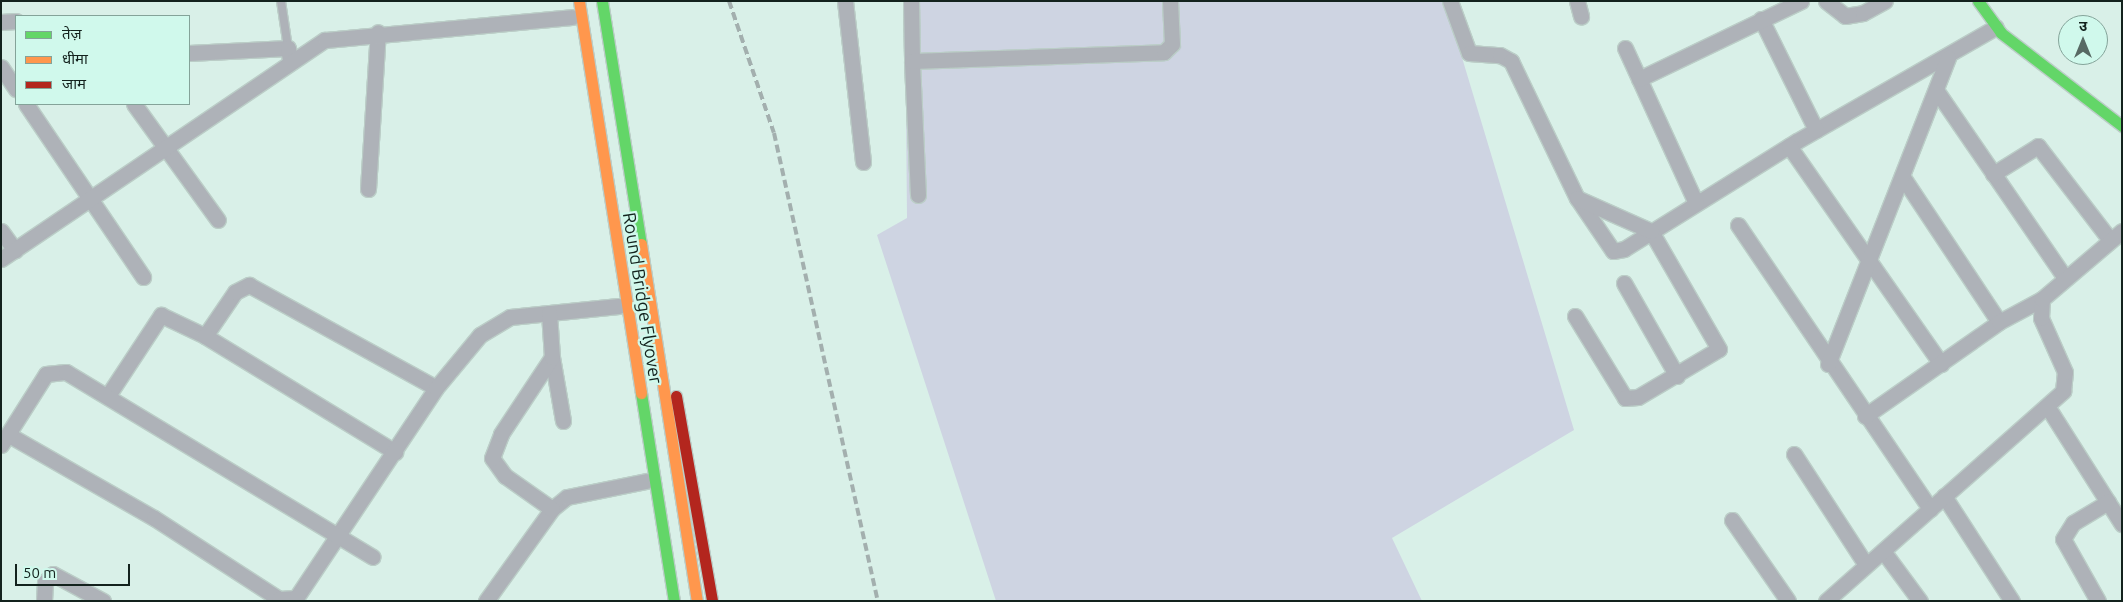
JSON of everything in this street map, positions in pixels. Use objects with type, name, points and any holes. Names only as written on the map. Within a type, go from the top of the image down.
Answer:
[{"type":"street","points":[[569,1],[665,601]]},
{"type":"street","name":"Round Bridge Flyover","points":[[579,1],[674,601]]},
{"type":"street","name":"Round Bridge Flyover","points":[[602,1],[698,601]]},
{"type":"street","points":[[612,1],[712,601]]},
{"type":"street","points":[[845,1],[863,162]]},
{"type":"street","points":[[911,1],[918,195]]},
{"type":"street","points":[[912,61],[1164,52],[1172,44],[1170,1]]},
{"type":"street","points":[[1450,1],[1469,53],[1500,55],[1511,61],[1577,198],[1613,251],[1624,249],[1789,146],[1948,58],[1996,27]]},
{"type":"street","points":[[1577,1],[1581,16]]},
{"type":"street","points":[[1639,79],[1801,1]]},
{"type":"street","points":[[1826,1],[1845,16],[1863,13],[1885,1]]},
{"type":"street","points":[[1978,1],[1996,27],[2122,126]]},
{"type":"street","points":[[1,259],[90,198],[289,54],[332,37],[572,18]]},
{"type":"street","points":[[1761,19],[1816,130]]},
{"type":"street","points":[[1,22],[15,21]]},
{"type":"street","points":[[368,189],[378,32]]},
{"type":"street","points":[[1625,48],[1696,203]]},
{"type":"street","points":[[190,53],[289,54]]},
{"type":"street","points":[[1828,364],[1870,262],[1948,58]]},
{"type":"street","points":[[3,72],[15,88]]},
{"type":"street","points":[[1936,90],[2065,278]]},
{"type":"street","points":[[27,105],[143,277]]},
{"type":"street","points":[[135,105],[162,146],[218,220]]},
{"type":"street","points":[[1789,146],[1940,364]]},
{"type":"street","points":[[1993,174],[2038,146],[2110,240]]},
{"type":"street","points":[[1902,176],[2000,322]]},
{"type":"street","points":[[1575,316],[1625,398],[1638,397],[1715,355],[1719,346],[1651,231],[1577,198]]},
{"type":"street","points":[[1738,225],[1828,364],[1930,508]]},
{"type":"street","points":[[1,231],[15,250]]},
{"type":"street","points":[[1865,416],[2000,322],[2042,299],[2122,231]]},
{"type":"street","points":[[1624,283],[1676,376]]},
{"type":"street","points":[[205,336],[235,292],[249,285],[436,388]]},
{"type":"street","points":[[1828,600],[2063,391],[2065,372],[2041,318],[2042,299]]},
{"type":"street","points":[[373,557],[340,534],[109,394],[72,374],[54,370],[37,387],[5,440],[154,518],[279,599],[296,598],[340,534],[395,452],[436,388],[491,325],[510,317],[618,306]]},
{"type":"street","points":[[549,313],[552,357],[563,421]]},
{"type":"street","points":[[109,394],[162,315],[205,336],[395,452]]},
{"type":"street","points":[[552,357],[502,434],[492,458],[505,476],[552,509]]},
{"type":"street","points":[[2047,406],[2122,524]]},
{"type":"street","points":[[1794,454],[1866,565]]},
{"type":"street","points":[[486,601],[552,509],[567,497],[646,482]]},
{"type":"street","points":[[1944,496],[2012,601]]},
{"type":"street","points":[[2098,601],[2063,539],[2073,523],[2108,502]]},
{"type":"street","points":[[1732,520],[1788,601]]},
{"type":"street","points":[[1883,551],[1920,601]]},
{"type":"street","points":[[44,601],[45,582],[53,574],[103,601]]},
{"type":"lane","points":[[281,1],[289,54]]},
{"type":"shaded area","points":[[905,1],[1445,1],[1574,430],[1392,538],[1422,601],[996,601],[877,235],[907,218]]},
{"type":"railway","points":[[729,1],[774,133],[878,601]]},
{"type":"traffic: fast","points":[[602,1],[641,244]]},
{"type":"traffic: fast","points":[[1978,1],[2001,33],[2122,126]]},
{"type":"traffic: fast","points":[[641,393],[674,601]]},
{"type":"traffic: slow","points":[[579,1],[641,393]]},
{"type":"traffic: slow","points":[[641,244],[697,601]]},
{"type":"traffic: jam","points":[[676,396],[712,601]]}]
